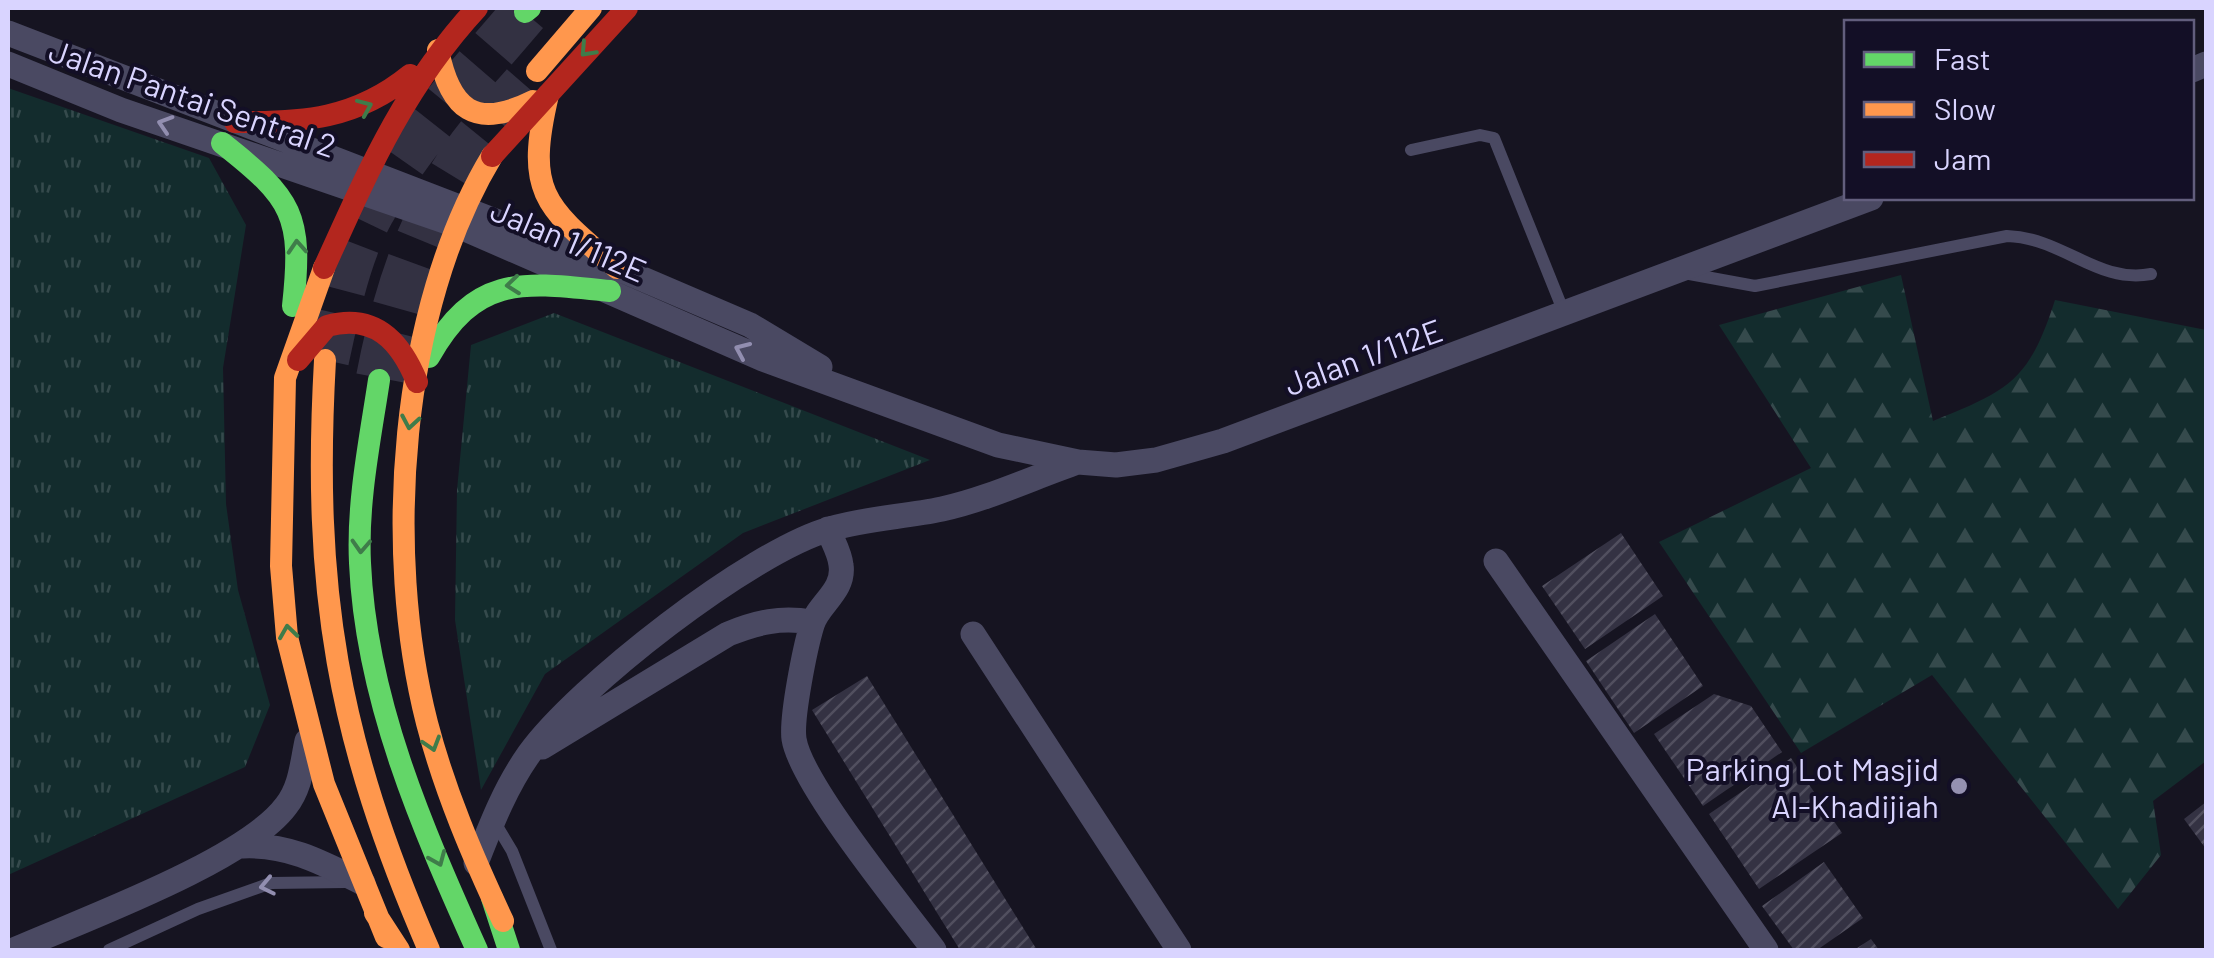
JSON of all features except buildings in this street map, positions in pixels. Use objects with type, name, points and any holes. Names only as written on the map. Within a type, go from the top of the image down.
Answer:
[{"type":"main road","points":[[229,132],[323,122],[381,101],[438,50],[477,8]]},
{"type":"main road","points":[[537,71],[591,8]]},
{"type":"main road","points":[[513,950],[432,745],[415,677],[401,506],[428,313],[460,217],[492,155],[626,8]]},
{"type":"main road","points":[[438,50],[447,92],[465,110],[485,116],[510,116],[548,92]]},
{"type":"main road","points":[[285,378],[361,181],[389,125],[438,50]]},
{"type":"main road","points":[[548,92],[536,160],[542,197],[614,280]]},
{"type":"main road","points":[[229,132],[276,184],[292,210],[300,248],[285,378],[281,566],[287,637],[324,784],[392,950]]},
{"type":"main road","points":[[417,382],[440,334],[462,306],[490,288],[522,282],[614,280]]},
{"type":"main road","points":[[285,378],[317,332],[340,321],[366,321],[396,340],[417,382]]},
{"type":"main road","points":[[325,360],[317,482],[322,591],[335,676],[358,775],[429,950]]},
{"type":"main road","points":[[379,380],[360,558],[375,675],[402,764],[477,950]]},
{"type":"main road","points":[[376,913],[399,950]]},
{"type":"street","name":"Jalan Pantai Sentral 2","points":[[8,34],[229,132],[361,181]]},
{"type":"street","name":"Jalan Pantai Sentral 2","points":[[8,64],[122,110],[229,132]]},
{"type":"street","name":"Jalan 1/112E","points":[[361,181],[614,280],[750,325],[866,395],[998,445],[1078,462],[1116,465],[1156,460],[1224,441],[1866,200]]},
{"type":"street","points":[[476,863],[493,819],[529,754],[566,710],[626,656],[759,562],[828,529],[946,508],[1078,462]]},
{"type":"street","points":[[828,529],[842,566],[838,586],[812,622],[793,717],[801,762],[934,950]]},
{"type":"street","points":[[1496,560],[1766,950]]},
{"type":"street","points":[[529,754],[728,634],[760,621],[788,618],[812,622]]},
{"type":"street","points":[[972,634],[1179,950]]},
{"type":"street","points":[[14,950],[243,846],[285,808],[298,787],[310,727]]},
{"type":"street","points":[[243,846],[271,845],[297,851],[364,883]]},
{"type":"lane","points":[[1411,150],[1480,136],[1494,138],[1565,315]]},
{"type":"lane","points":[[1681,272],[1755,286],[2007,236],[2030,237],[2062,248],[2114,275],[2130,278],[2151,274]]},
{"type":"lane","points":[[493,819],[512,852],[551,950]]},
{"type":"lane","points":[[109,950],[198,909],[272,883],[364,883]]},
{"type":"green space","points":[[8,88],[209,158],[246,225],[223,368],[226,504],[238,590],[270,705],[245,767],[8,875]]},
{"type":"green space","points":[[1901,275],[1933,421],[1981,400],[2013,379],[2036,349],[2055,300],[2206,330],[2206,761],[2153,801],[2161,855],[2118,909],[1932,675],[1801,753],[1659,542],[1811,468],[1719,325]]},
{"type":"green space","points":[[554,313],[930,460],[743,533],[545,674],[481,790],[455,620],[457,490],[471,345]]},
{"type":"tunnel","points":[[325,360],[348,266],[370,213],[423,134],[525,12]]},
{"type":"tunnel","points":[[380,378],[401,291],[434,208],[472,147],[525,85]]},
{"type":"traffic: fast","points":[[525,12],[530,8]]},
{"type":"traffic: fast","points":[[222,143],[264,179],[288,211],[296,250],[293,306]]},
{"type":"traffic: fast","points":[[429,357],[465,310],[505,289],[552,286],[610,291]]},
{"type":"traffic: fast","points":[[379,380],[360,517],[364,614],[373,664],[400,762],[477,950]]},
{"type":"traffic: fast","points":[[492,898],[509,950]]},
{"type":"traffic: slow","points":[[537,71],[591,8]]},
{"type":"traffic: slow","points":[[438,50],[450,87],[468,109],[495,114],[533,101]]},
{"type":"traffic: slow","points":[[548,95],[539,155],[546,195],[572,229],[617,268]]},
{"type":"traffic: slow","points":[[492,156],[461,218],[436,285],[419,358],[408,433],[404,509],[413,656],[427,723],[460,824],[503,921]]},
{"type":"traffic: slow","points":[[324,268],[285,378],[281,566],[287,637],[324,784],[386,937]]},
{"type":"traffic: slow","points":[[325,360],[323,519],[338,662],[372,801],[429,950]]},
{"type":"traffic: slow","points":[[375,913],[399,950]]},
{"type":"traffic: jam","points":[[324,268],[372,164],[408,99],[477,8]]},
{"type":"traffic: jam","points":[[492,156],[627,8]]},
{"type":"traffic: jam","points":[[235,122],[328,115],[369,101],[410,75]]},
{"type":"traffic: jam","points":[[298,360],[327,326],[358,323],[372,327],[393,342],[417,382]]},
{"type":"place","name":"Parking Lot Masjid Al-Khadijiah","points":[[1959,786]]}]
